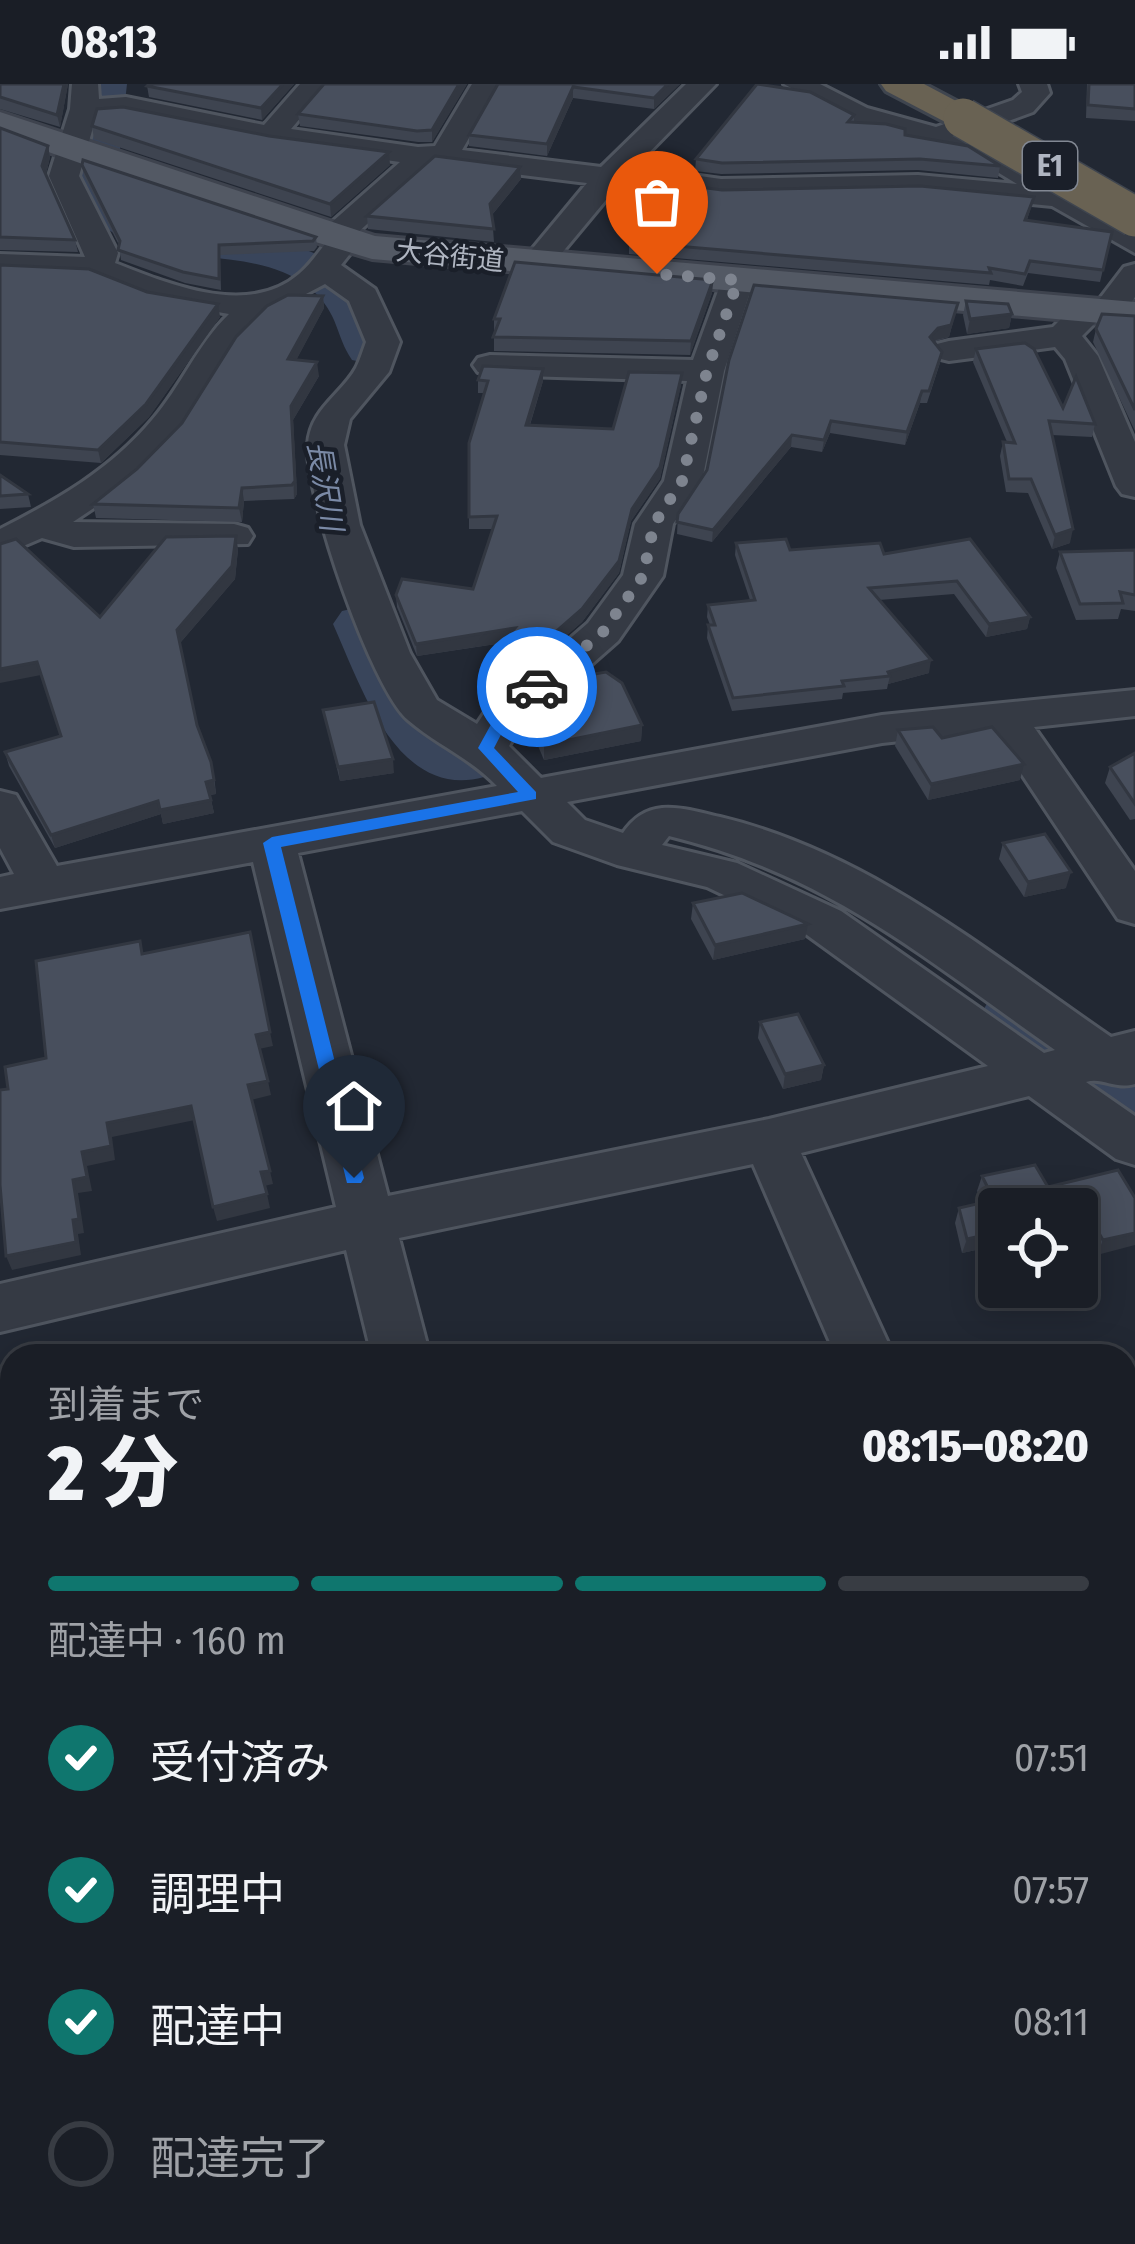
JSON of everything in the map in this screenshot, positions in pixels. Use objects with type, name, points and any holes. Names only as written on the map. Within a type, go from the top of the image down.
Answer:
[{"type":"highway","name":"E1","points":[[898,84],[1129,225]]},
{"type":"highway","name":"E1","points":[[945,84],[965,121],[1135,188]]},
{"type":"main road","name":"大谷街道","points":[[0,124],[116,164],[327,260],[421,254],[1112,311]]},
{"type":"street","points":[[271,135],[315,84]]},
{"type":"street","points":[[0,544],[102,488],[145,452],[168,425],[213,351],[254,308],[327,260],[435,156],[486,84]]},
{"type":"street","points":[[536,265],[610,175],[702,84]]},
{"type":"street","points":[[798,84],[857,114],[965,121],[1023,106],[1036,93],[1033,84]]},
{"type":"street","points":[[98,267],[102,253],[64,176],[85,101],[271,135],[721,188],[917,184],[1066,198]]},
{"type":"street","points":[[965,121],[978,148],[1066,198],[1129,225]]},
{"type":"street","points":[[327,260],[363,296],[383,342],[372,372],[328,428],[326,445],[341,525],[389,653],[421,709],[486,748],[530,795],[579,836],[720,874],[824,923],[1135,1144]]},
{"type":"street","points":[[0,264],[98,267],[162,293],[254,308]]},
{"type":"street","points":[[949,351],[1063,336],[1073,321],[1112,311],[1135,274]]},
{"type":"street","points":[[486,748],[500,722],[603,632],[643,576],[654,524],[682,481],[707,371],[738,280]]},
{"type":"street","points":[[1063,336],[1081,356],[1135,486]]},
{"type":"street","points":[[490,365],[707,371]]},
{"type":"street","points":[[42,525],[74,535],[234,536]]},
{"type":"street","points":[[0,806],[22,889],[882,730],[1002,713],[1135,703]]},
{"type":"street","points":[[1002,713],[1135,907]]},
{"type":"street","points":[[633,854],[652,825],[668,820],[804,859],[878,897],[1124,1062]]},
{"type":"street","points":[[272,843],[398,1344]]},
{"type":"street","points":[[0,1307],[366,1223],[769,1140],[1034,1073],[1124,1062]]},
{"type":"street","points":[[769,1140],[860,1344]]},
{"type":"building","points":[[0,84],[64,84],[57,115],[0,97]]},
{"type":"building","points":[[149,84],[283,84],[261,108]]},
{"type":"building","points":[[324,84],[459,84],[432,130],[417,131],[298,114]]},
{"type":"building","points":[[498,84],[668,84],[654,98],[573,87],[547,144],[469,135]]},
{"type":"building","points":[[757,84],[810,92],[854,115],[848,122],[886,124],[905,129],[905,135],[968,146],[1000,166],[920,159],[722,163],[696,159]]},
{"type":"building","points":[[1089,84],[1135,84],[1135,109],[1088,105]]},
{"type":"building","points":[[123,107],[269,136],[389,152],[330,204],[92,126],[97,109]]},
{"type":"building","points":[[0,128],[48,146],[42,166],[75,240],[0,237]]},
{"type":"building","points":[[435,156],[520,167],[490,204],[494,229],[367,216]]},
{"type":"building","points":[[83,160],[316,237],[313,241],[219,245],[219,279],[183,272],[118,250],[120,241]]},
{"type":"building","points":[[676,184],[722,190],[920,186],[1034,197],[1025,220],[1112,232],[1103,270],[1030,261],[1025,274],[629,242]]},
{"type":"building","points":[[515,262],[713,280],[691,341],[493,337],[500,319],[494,319]]},
{"type":"building","points":[[0,265],[89,269],[147,292],[218,304],[146,404],[98,450],[0,442]]},
{"type":"building","points":[[754,285],[958,303],[951,325],[938,328],[930,337],[942,352],[929,391],[922,391],[907,432],[831,421],[824,440],[792,435],[713,530],[677,522],[707,470],[729,360]]},
{"type":"building","points":[[288,295],[323,296],[288,359],[317,362],[291,406],[292,485],[242,488],[239,508],[93,504],[137,469],[182,423],[236,337],[267,306]]},
{"type":"building","points":[[966,301],[1008,304],[1012,314],[970,319]]},
{"type":"building","points":[[1102,314],[1135,316],[1135,410],[1096,329]]},
{"type":"building","points":[[1025,343],[1034,349],[1063,408],[1076,377],[1095,424],[1049,421],[1073,529],[1055,535],[1031,479],[1009,479],[1003,442],[1015,443],[976,349]]},
{"type":"building","points":[[483,366],[543,369],[526,425],[613,429],[629,372],[682,373],[660,467],[632,509],[619,561],[582,609],[511,671],[500,646],[515,628],[416,644],[396,595],[402,579],[473,589],[497,516],[469,517],[469,443],[488,381],[478,380]]},
{"type":"building","points":[[0,475],[28,494],[0,496]]},
{"type":"building","points":[[236,536],[232,566],[177,630],[197,725],[211,762],[214,780],[206,782],[211,800],[160,810],[158,801],[51,835],[5,752],[61,736],[37,662],[0,669],[0,544],[16,539],[100,617],[166,537]]},
{"type":"building","points":[[786,539],[790,550],[880,543],[884,554],[970,539],[1030,617],[989,624],[957,581],[869,588],[931,660],[888,672],[890,676],[842,681],[844,686],[733,698],[708,625],[715,625],[708,605],[755,600],[736,543]]},
{"type":"building","points":[[1135,550],[1135,595],[1120,592],[1123,603],[1080,604],[1060,552]]},
{"type":"building","points":[[606,672],[622,683],[642,725],[544,745],[529,710],[564,679]]},
{"type":"building","points":[[374,702],[393,759],[338,767],[323,710]]},
{"type":"building","points":[[933,727],[942,738],[992,727],[1024,764],[931,784],[898,730]]},
{"type":"building","points":[[1135,753],[1135,804],[1110,767]]},
{"type":"building","points":[[1045,834],[1071,872],[1028,882],[1003,843]]},
{"type":"building","points":[[742,893],[808,924],[715,945],[693,903]]},
{"type":"building","points":[[250,932],[270,1032],[256,1035],[268,1081],[248,1085],[270,1171],[261,1172],[267,1194],[213,1207],[191,1106],[107,1123],[111,1146],[82,1152],[87,1177],[73,1180],[79,1219],[73,1220],[76,1242],[6,1256],[0,1090],[8,1089],[5,1067],[46,1058],[36,961],[140,941],[142,954]]},
{"type":"building","points":[[798,1014],[824,1065],[785,1074],[760,1022]]},
{"type":"building","points":[[1035,1165],[1048,1187],[1118,1170],[1135,1198],[1135,1233],[1103,1240],[1098,1232],[1098,1188],[988,1188],[982,1176]]},
{"type":"building","points":[[978,1204],[978,1237],[967,1239],[959,1208]]},
{"type":"waterway","name":"長沢川","points":[[106,84],[98,148],[108,210],[135,227],[165,237],[264,250],[297,260],[327,278],[354,307],[366,327],[370,349]]},
{"type":"waterway","name":"長沢川","points":[[364,624],[412,726],[461,762]]},
{"type":"waterway","name":"長沢川","points":[[1017,1018],[1135,1103]]},
{"type":"way so far","points":[[537,687],[603,632],[623,607],[643,576],[660,510],[682,481],[707,371],[738,280],[657,274]]},
{"type":"route","points":[[354,1178],[272,843],[530,795],[486,748],[500,722],[537,687]]}]
